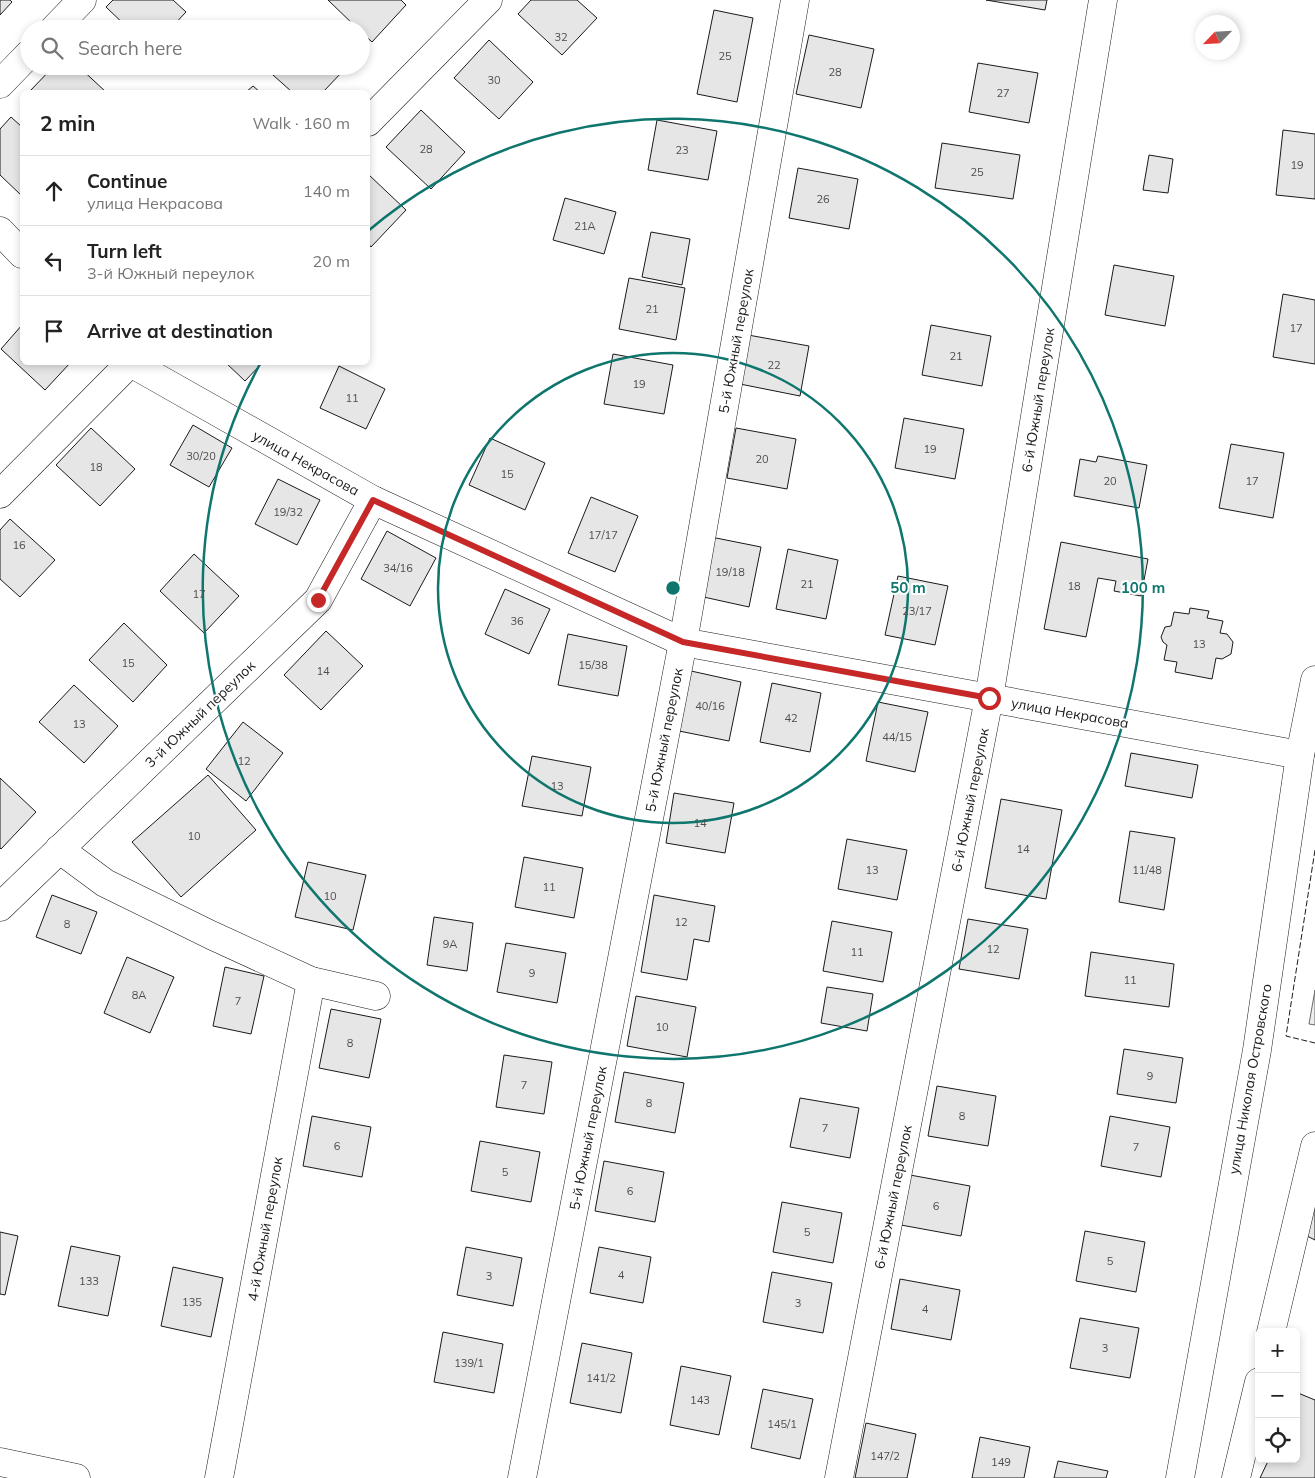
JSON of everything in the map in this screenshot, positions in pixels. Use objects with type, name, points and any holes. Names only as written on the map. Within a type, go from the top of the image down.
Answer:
[{"type":"street","points":[[63,20],[82,0]]},
{"type":"street","points":[[370,120],[488,0]]},
{"type":"street","name":"5-й Южный переулок","points":[[522,1478],[683,642],[796,0]]},
{"type":"street","name":"6-й Южный переулок","points":[[839,1478],[989,698],[1103,0]]},
{"type":"street","points":[[0,84],[20,63]]},
{"type":"street","points":[[0,231],[20,252]]},
{"type":"street","points":[[0,494],[128,365]]},
{"type":"street","name":"улица Некрасова","points":[[134,365],[373,500],[683,642],[989,698],[1307,744]]},
{"type":"street","name":"3-й Южный переулок","points":[[0,907],[318,600],[373,500]]},
{"type":"street","name":"улица Николая Островского","points":[[1180,1478],[1257,1050],[1307,744],[1315,680]]},
{"type":"street","points":[[59,849],[105,883],[311,981],[376,996]]},
{"type":"street","name":"4-й Южный переулок","points":[[220,1478],[311,981]]},
{"type":"street","points":[[1272,1328],[1315,1146]]},
{"type":"street","points":[[1236,1478],[1255,1399]]},
{"type":"street","points":[[0,1462],[76,1478]]},
{"type":"shaded area","points":[[1315,990],[1315,1025],[1309,1024]]},
{"type":"building","points":[[0,0],[10,0],[12,2],[0,15]]},
{"type":"building","points":[[113,0],[173,0],[186,12],[178,20],[120,20],[106,7]]},
{"type":"building","points":[[328,0],[401,0],[406,5],[372,42],[370,40],[370,20],[349,20]]},
{"type":"building","points":[[531,0],[577,0],[597,18],[562,55],[518,14]]},
{"type":"building","points":[[986,0],[1047,0],[1045,10]]},
{"type":"building","points":[[714,10],[753,18],[737,102],[697,94]]},
{"type":"building","points":[[809,35],[874,49],[861,108],[796,94]]},
{"type":"building","points":[[489,40],[533,82],[499,119],[454,78]]},
{"type":"building","points":[[978,63],[1038,73],[1029,123],[969,112]]},
{"type":"building","points":[[45,75],[88,75],[104,90],[31,90]]},
{"type":"building","points":[[273,75],[339,75],[325,90],[290,90]]},
{"type":"building","points":[[253,86],[258,90],[248,90]]},
{"type":"building","points":[[421,110],[465,152],[431,189],[386,147]]},
{"type":"building","points":[[11,117],[20,125],[20,194],[0,175],[0,129]]},
{"type":"building","points":[[657,120],[717,131],[708,180],[648,170]]},
{"type":"building","points":[[1283,130],[1315,134],[1315,199],[1276,195]]},
{"type":"building","points":[[942,143],[1020,155],[1013,199],[935,188]]},
{"type":"building","points":[[1149,155],[1173,159],[1168,193],[1143,190]]},
{"type":"building","points":[[798,168],[858,179],[849,229],[789,218]]},
{"type":"building","points":[[370,176],[406,210],[371,247],[370,246]]},
{"type":"building","points":[[565,198],[616,212],[604,254],[553,240]]},
{"type":"building","points":[[651,232],[690,239],[682,285],[642,277]]},
{"type":"building","points":[[1114,265],[1174,276],[1165,326],[1105,315]]},
{"type":"building","points":[[629,278],[685,288],[676,340],[619,329]]},
{"type":"building","points":[[1283,294],[1315,300],[1315,364],[1273,357]]},
{"type":"building","points":[[931,325],[991,336],[982,386],[922,375]]},
{"type":"building","points":[[20,327],[20,365],[68,365],[45,390],[1,349]]},
{"type":"building","points":[[748,335],[809,346],[800,396],[740,384]]},
{"type":"building","points":[[613,354],[673,365],[664,414],[604,404]]},
{"type":"building","points":[[228,365],[260,365],[245,381]]},
{"type":"building","points":[[339,366],[385,389],[366,429],[320,408]]},
{"type":"building","points":[[904,418],[964,429],[955,479],[895,468]]},
{"type":"building","points":[[193,425],[232,448],[209,487],[170,465]]},
{"type":"building","points":[[91,428],[135,469],[100,506],[56,465]]},
{"type":"building","points":[[736,428],[796,439],[787,489],[727,478]]},
{"type":"building","points":[[490,438],[545,463],[525,510],[469,485]]},
{"type":"building","points":[[1231,444],[1284,453],[1273,518],[1219,508]]},
{"type":"building","points":[[1098,456],[1147,465],[1139,508],[1074,496],[1080,459],[1096,462]]},
{"type":"building","points":[[278,479],[320,500],[297,545],[255,524]]},
{"type":"building","points":[[591,497],[638,516],[615,572],[568,553]]},
{"type":"building","points":[[10,519],[55,560],[20,597],[0,579],[0,530]]},
{"type":"building","points":[[387,531],[436,558],[410,606],[361,579]]},
{"type":"building","points":[[711,537],[761,547],[749,607],[699,596]]},
{"type":"building","points":[[1061,542],[1148,559],[1141,596],[1114,591],[1116,581],[1098,578],[1086,637],[1044,629]]},
{"type":"building","points":[[788,549],[838,560],[826,619],[776,609]]},
{"type":"building","points":[[194,554],[239,596],[204,633],[160,591]]},
{"type":"building","points":[[898,576],[948,586],[935,645],[885,635]]},
{"type":"building","points":[[505,589],[550,609],[529,654],[485,634]]},
{"type":"building","points":[[1190,608],[1209,611],[1207,618],[1223,621],[1220,633],[1227,634],[1233,642],[1231,654],[1222,659],[1216,658],[1212,679],[1175,672],[1177,662],[1164,660],[1167,645],[1161,637],[1165,627],[1171,626],[1174,612],[1189,614]]},
{"type":"building","points":[[124,623],[167,665],[133,702],[89,660]]},
{"type":"building","points":[[326,631],[363,666],[321,710],[284,675]]},
{"type":"building","points":[[568,634],[627,646],[618,696],[558,685]]},
{"type":"building","points":[[691,671],[741,682],[729,741],[679,731]]},
{"type":"building","points":[[772,683],[821,693],[810,752],[760,742]]},
{"type":"building","points":[[74,685],[118,726],[84,763],[39,722]]},
{"type":"building","points":[[878,702],[928,712],[915,772],[866,761]]},
{"type":"building","points":[[243,722],[283,753],[246,801],[206,769]]},
{"type":"building","points":[[1131,753],[1198,765],[1192,798],[1125,786]]},
{"type":"building","points":[[532,756],[591,767],[582,816],[522,806]]},
{"type":"building","points":[[208,775],[256,830],[181,897],[132,842]]},
{"type":"building","points":[[0,778],[36,812],[1,849],[0,848]]},
{"type":"building","points":[[674,793],[734,803],[725,853],[666,843]]},
{"type":"building","points":[[1001,799],[1062,810],[1046,899],[985,888]]},
{"type":"building","points":[[1130,831],[1175,838],[1164,910],[1119,902]]},
{"type":"building","points":[[847,839],[907,850],[897,900],[838,889]]},
{"type":"building","points":[[524,857],[583,868],[574,918],[515,907]]},
{"type":"building","points":[[308,862],[366,875],[353,930],[295,917]]},
{"type":"building","points":[[52,895],[97,912],[81,954],[36,937]]},
{"type":"building","points":[[654,895],[715,906],[709,942],[694,939],[687,980],[641,972]]},
{"type":"building","points":[[434,917],[473,923],[467,971],[427,965]]},
{"type":"building","points":[[968,919],[1028,929],[1019,979],[959,969]]},
{"type":"building","points":[[832,921],[892,932],[883,982],[823,971]]},
{"type":"building","points":[[506,943],[566,953],[557,1003],[497,992]]},
{"type":"building","points":[[1091,952],[1174,964],[1169,1007],[1085,996]]},
{"type":"building","points":[[127,957],[174,977],[150,1033],[104,1013]]},
{"type":"building","points":[[225,967],[264,976],[251,1034],[213,1026]]},
{"type":"building","points":[[827,987],[873,994],[867,1031],[821,1023]]},
{"type":"building","points":[[636,996],[696,1007],[687,1057],[627,1046]]},
{"type":"building","points":[[331,1009],[381,1019],[369,1078],[319,1068]]},
{"type":"building","points":[[1124,1049],[1183,1058],[1176,1103],[1117,1094]]},
{"type":"building","points":[[504,1055],[552,1062],[544,1114],[496,1107]]},
{"type":"building","points":[[624,1072],[684,1083],[675,1133],[615,1122]]},
{"type":"building","points":[[937,1086],[996,1096],[988,1146],[928,1136]]},
{"type":"building","points":[[800,1098],[859,1108],[850,1158],[790,1147]]},
{"type":"building","points":[[312,1116],[371,1127],[362,1177],[303,1166]]},
{"type":"building","points":[[1110,1116],[1170,1127],[1161,1177],[1101,1166]]},
{"type":"building","points":[[480,1141],[540,1152],[531,1202],[471,1191]]},
{"type":"building","points":[[604,1161],[664,1172],[655,1222],[595,1211]]},
{"type":"building","points":[[910,1175],[970,1186],[961,1236],[901,1225]]},
{"type":"building","points":[[1315,1195],[1315,1240],[1299,1232]]},
{"type":"building","points":[[782,1202],[842,1213],[833,1263],[773,1252]]},
{"type":"building","points":[[1085,1231],[1145,1242],[1136,1292],[1076,1281]]},
{"type":"building","points":[[0,1232],[18,1236],[5,1295],[0,1294]]},
{"type":"building","points":[[71,1246],[120,1256],[108,1316],[58,1306]]},
{"type":"building","points":[[466,1247],[522,1258],[513,1306],[457,1295]]},
{"type":"building","points":[[599,1247],[651,1257],[643,1303],[590,1293]]},
{"type":"building","points":[[173,1267],[223,1278],[211,1337],[161,1326]]},
{"type":"building","points":[[772,1272],[832,1283],[823,1333],[763,1322]]},
{"type":"building","points":[[900,1279],[960,1290],[951,1340],[891,1329]]},
{"type":"building","points":[[1080,1318],[1139,1328],[1130,1378],[1070,1368]]},
{"type":"building","points":[[443,1332],[503,1344],[494,1393],[434,1382]]},
{"type":"building","points":[[582,1343],[632,1353],[621,1413],[570,1403]]},
{"type":"building","points":[[681,1366],[731,1376],[719,1435],[670,1425]]},
{"type":"building","points":[[763,1389],[813,1399],[800,1459],[751,1448]]},
{"type":"building","points":[[1300,1394],[1315,1400],[1315,1478],[1260,1478],[1267,1463],[1300,1463]]},
{"type":"building","points":[[866,1423],[916,1434],[907,1478],[855,1478]]},
{"type":"building","points":[[980,1437],[1030,1447],[1024,1478],[972,1478]]},
{"type":"building","points":[[1058,1461],[1108,1471],[1106,1478],[1054,1478]]},
{"type":"fence","points":[[1315,850],[1286,1036],[1315,1043]]},
{"type":"route","points":[[318,600],[373,500],[683,642],[989,698]]}]
